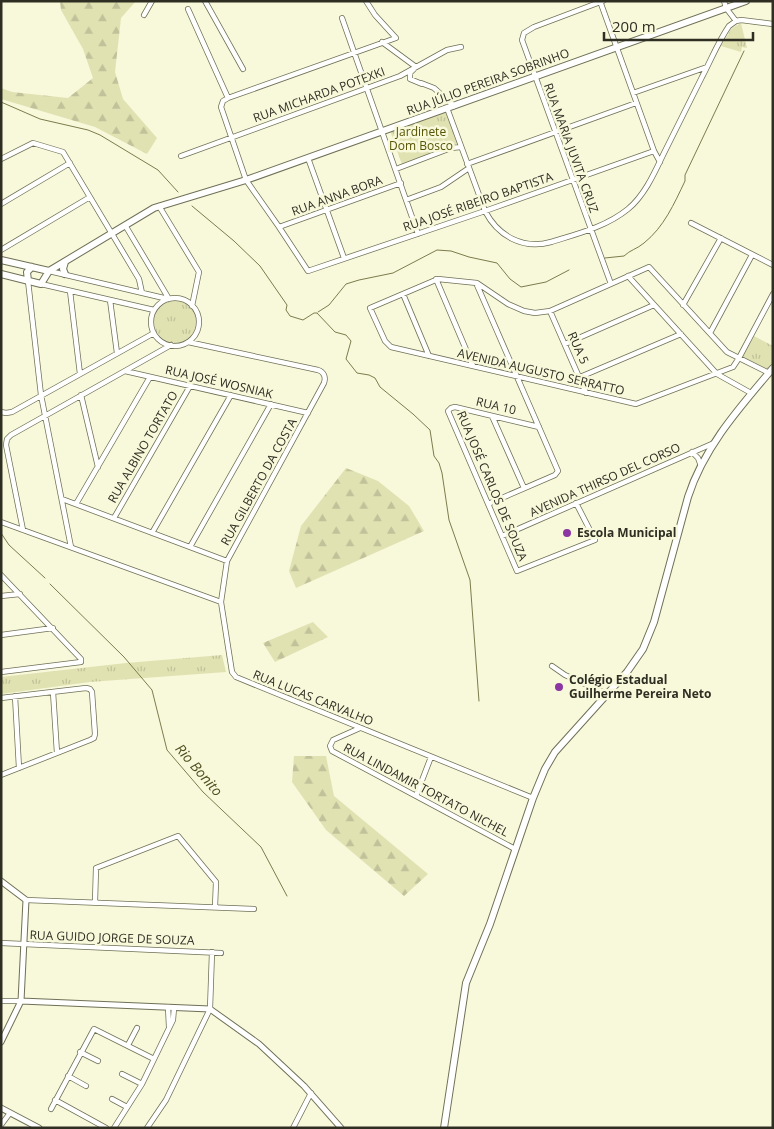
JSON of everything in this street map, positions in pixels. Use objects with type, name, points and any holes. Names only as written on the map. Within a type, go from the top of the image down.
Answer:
[{"type":"main road","name":"RUA JÚLIO PEREIRA SOBRINHO","points":[[49,271],[160,206],[246,180],[746,1]]},
{"type":"main road","points":[[1,260],[49,271],[41,284],[1,274]]},
{"type":"main road","points":[[65,262],[63,269],[65,274]]},
{"type":"main road","points":[[28,281],[27,272],[32,267]]},
{"type":"main road","points":[[444,1128],[466,983],[490,924],[533,798],[545,769],[555,752],[633,665],[651,631],[688,497],[701,466],[751,393],[771,370]]},
{"type":"street","points":[[144,14],[152,1]]},
{"type":"street","points":[[205,1],[243,69]]},
{"type":"street","points":[[280,227],[246,180],[221,107],[223,101],[396,38],[375,15],[366,1]]},
{"type":"street","points":[[724,1],[726,8],[736,21]]},
{"type":"street","points":[[601,2],[632,93],[660,162]]},
{"type":"street","name":"RUA MARIA JUVITA CRUZ","points":[[601,2],[538,25],[526,31],[522,40],[610,284]]},
{"type":"street","points":[[188,9],[228,98]]},
{"type":"street","points":[[342,18],[418,234]]},
{"type":"street","points":[[447,108],[485,211],[492,224],[501,233],[526,244],[542,244],[590,230],[619,216],[633,205],[660,162],[726,31],[736,21],[746,20],[773,24]]},
{"type":"street","points":[[382,42],[416,67],[409,76],[410,79],[440,92],[454,106]]},
{"type":"street","name":"RUA MICHARDA POTEXKI","points":[[181,156],[400,76],[448,50],[461,46]]},
{"type":"street","points":[[632,93],[707,67]]},
{"type":"street","points":[[400,76],[422,84]]},
{"type":"street","points":[[406,200],[436,189],[468,166],[636,103]]},
{"type":"street","points":[[1,159],[33,143],[62,151],[140,279],[142,293]]},
{"type":"street","points":[[396,169],[451,148],[461,147]]},
{"type":"street","name":"RUA JOSÉ RIBEIRO BAPTISTA","points":[[280,227],[308,270],[485,211],[654,151]]},
{"type":"street","points":[[308,158],[344,258]]},
{"type":"street","points":[[1,204],[70,164]]},
{"type":"street","name":"RUA ANNA BORA","points":[[280,227],[401,183]]},
{"type":"street","points":[[1,250],[90,197]]},
{"type":"street","points":[[160,206],[199,272],[192,306]]},
{"type":"street","points":[[692,223],[773,266]]},
{"type":"street","points":[[125,225],[169,299]]},
{"type":"street","points":[[683,305],[721,238]]},
{"type":"street","points":[[710,334],[752,255]]},
{"type":"street","points":[[429,356],[403,294],[436,279],[477,283],[519,310],[535,313],[550,311],[649,267],[727,352],[771,370]]},
{"type":"street","points":[[49,271],[169,299],[182,299],[192,306],[196,312],[198,325],[196,332],[188,342],[177,346],[158,339],[151,326],[154,310],[163,301],[169,299]]},
{"type":"street","points":[[628,276],[718,374],[751,393]]},
{"type":"street","points":[[436,279],[473,366]]},
{"type":"street","points":[[28,281],[44,416],[72,547]]},
{"type":"street","points":[[477,283],[558,473],[488,504]]},
{"type":"street","points":[[41,284],[154,310]]},
{"type":"street","points":[[70,291],[80,374]]},
{"type":"street","name":"AVENIDA AUGUSTO SERRATTO","points":[[403,294],[370,308],[388,346],[636,404],[718,374],[733,367],[739,358]]},
{"type":"street","points":[[739,358],[773,294]]},
{"type":"street","points":[[110,300],[117,354]]},
{"type":"street","points":[[565,344],[654,305]]},
{"type":"street","name":"RUA 5","points":[[550,311],[586,392]]},
{"type":"street","points":[[2,412],[12,412],[154,333]]},
{"type":"street","points":[[580,378],[681,334]]},
{"type":"street","name":"RUA GILBERTO DA COSTA","points":[[188,342],[318,370],[325,375],[324,383],[227,561],[221,602]]},
{"type":"street","points":[[23,530],[6,445],[7,439],[44,416],[171,345]]},
{"type":"street","name":"RUA JOSÉ WOSNIAK","points":[[125,371],[308,413]]},
{"type":"street","points":[[76,504],[150,377]]},
{"type":"street","name":"RUA ALBINO TORTATO","points":[[114,518],[190,386]]},
{"type":"street","points":[[81,395],[98,467]]},
{"type":"street","points":[[152,533],[231,395]]},
{"type":"street","points":[[190,547],[271,404]]},
{"type":"street","name":"RUA 10","points":[[449,409],[455,407],[539,426]]},
{"type":"street","name":"RUA JOSÉ CARLOS DE SOUZA","points":[[449,409],[449,414],[517,571],[595,540],[576,503]]},
{"type":"street","points":[[492,416],[524,488]]},
{"type":"street","name":"AVENIDA THIRSO DEL CORSO","points":[[502,536],[716,442]]},
{"type":"street","points":[[692,452],[698,458],[701,466]]},
{"type":"street","points":[[62,499],[227,561]]},
{"type":"street","points":[[1,522],[221,602]]},
{"type":"street","points":[[1,575],[80,656],[81,662],[1,672]]},
{"type":"street","points":[[1,596],[20,594]]},
{"type":"street","name":"RUA LUCAS CARVALHO","points":[[221,602],[232,672],[236,677],[533,798]]},
{"type":"street","points":[[1,635],[53,628]]},
{"type":"street","points":[[552,666],[565,675],[607,694]]},
{"type":"street","points":[[1,698],[90,689],[92,692],[94,738],[1,775]]},
{"type":"street","points":[[53,692],[57,753]]},
{"type":"street","points":[[15,696],[19,768]]},
{"type":"street","name":"RUA LINDAMIR TORTATO NICHEL","points":[[360,728],[335,738],[330,746],[332,751],[515,849]]},
{"type":"street","points":[[416,796],[431,756]]},
{"type":"street","points":[[95,902],[96,868],[178,836],[216,882],[215,907]]},
{"type":"street","points":[[1,881],[26,900],[254,909]]},
{"type":"street","points":[[1,1042],[21,1001],[26,900]]},
{"type":"street","name":"RUA GUIDO JORGE DE SOUZA","points":[[1,943],[221,953]]},
{"type":"street","points":[[147,1128],[168,1096],[210,1009],[212,952]]},
{"type":"street","points":[[1,1000],[210,1009],[255,1040],[311,1093],[341,1128]]},
{"type":"street","points":[[114,1128],[142,1084],[174,1018],[171,1007]]},
{"type":"street","points":[[128,1045],[137,1028]]},
{"type":"street","points":[[51,1109],[94,1029],[154,1059]]},
{"type":"street","points":[[80,1052],[98,1061]]},
{"type":"street","points":[[122,1074],[142,1084]]},
{"type":"street","points":[[68,1076],[86,1086]]},
{"type":"street","points":[[293,1128],[311,1093]]},
{"type":"street","points":[[112,1099],[127,1108]]},
{"type":"street","points":[[55,1100],[106,1128]]},
{"type":"street","points":[[1,1108],[38,1128]]},
{"type":"street","points":[[1,1125],[10,1113]]},
{"type":"green space","points":[[60,1],[136,1],[121,18],[115,72],[123,99],[157,138],[147,154],[95,127],[1,99],[1,88],[12,92],[68,98],[93,78],[83,49],[61,10]]},
{"type":"green space","points":[[741,23],[747,48],[742,47],[741,52],[721,46],[732,28]]},
{"type":"green space","name":"Jardinete Dom Bosco","points":[[446,111],[458,145],[402,164],[390,131]]},
{"type":"green space","points":[[428,133],[436,152],[402,164],[395,145]]},
{"type":"green space","points":[[175,301],[190,307],[196,322],[190,337],[175,343],[160,337],[154,322],[160,307]]},
{"type":"green space","points":[[754,336],[773,346],[773,362],[767,369],[743,357]]},
{"type":"green space","points":[[346,468],[378,481],[409,506],[424,531],[296,588],[289,571],[301,526]]},
{"type":"green space","points":[[313,622],[328,637],[275,662],[263,643]]},
{"type":"green space","points":[[222,655],[226,672],[90,682],[1,694],[1,677],[126,663]]},
{"type":"green space","points":[[294,756],[326,756],[334,796],[428,874],[404,896],[326,830],[292,782]]},
{"type":"waterway","points":[[605,258],[624,256],[639,247],[651,237],[663,222],[685,181],[685,175],[744,51]]},
{"type":"waterway","points":[[1,102],[40,119],[88,130],[100,135],[158,170],[178,192]]},
{"type":"waterway","points":[[192,206],[234,241],[260,266],[287,305],[286,310],[290,316],[303,320],[317,313],[335,332],[346,335],[351,341],[346,359],[357,373],[375,378],[380,387],[430,430],[434,456],[439,463],[442,473],[449,520],[470,580],[479,701]]},
{"type":"waterway","points":[[318,312],[329,305],[346,284],[393,273],[437,250],[451,251],[497,263],[510,279],[521,287],[546,282],[569,270]]},
{"type":"waterway","name":"Rio Bonito","points":[[1,533],[9,545],[45,578]]},
{"type":"waterway","name":"Rio Bonito","points":[[50,584],[124,657],[152,690],[167,750],[203,792],[261,847],[287,896]]},
{"type":"place","name":"Escola Municipal","points":[[567,533]]},
{"type":"place","name":"Colégio Estadual Guilherme Pereira Neto","points":[[559,687]]}]
